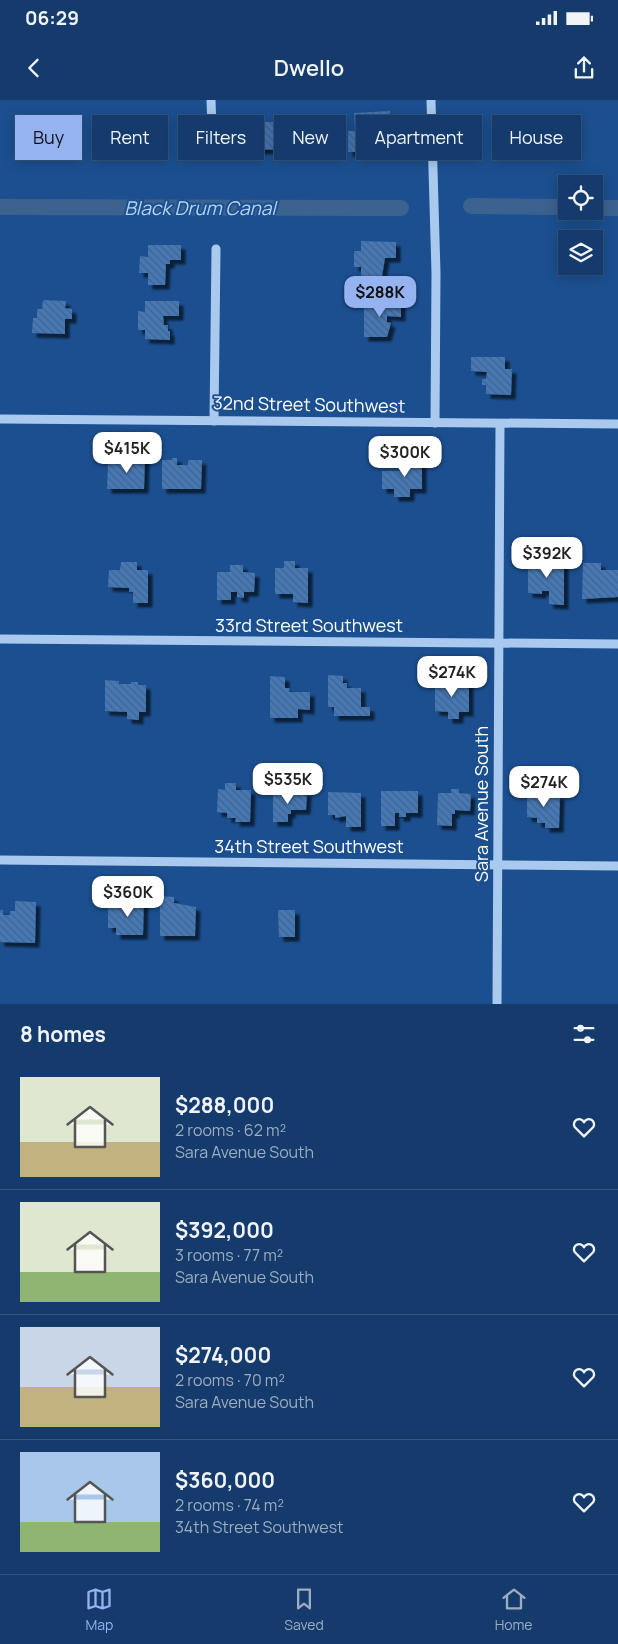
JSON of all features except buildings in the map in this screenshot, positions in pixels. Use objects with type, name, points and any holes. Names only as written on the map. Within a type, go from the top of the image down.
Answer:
[{"type":"street","points":[[211,100],[212,115]]},
{"type":"street","points":[[431,100],[436,273],[435,423]]},
{"type":"street","points":[[214,420],[216,249]]},
{"type":"street","name":"32nd Street Southwest","points":[[0,419],[618,424]]},
{"type":"street","name":"Sara Avenue South","points":[[497,1004],[500,424]]},
{"type":"street","name":"33rd Street Southwest","points":[[0,639],[618,644]]},
{"type":"street","name":"34th Street Southwest","points":[[0,860],[618,866]]},
{"type":"waterway","name":"Black Drum Canal","points":[[471,206],[558,207]]},
{"type":"waterway","name":"Black Drum Canal","points":[[0,207],[401,208]]},
{"type":"waterway","name":"Black Drum Canal","points":[[603,208],[618,208]]}]
